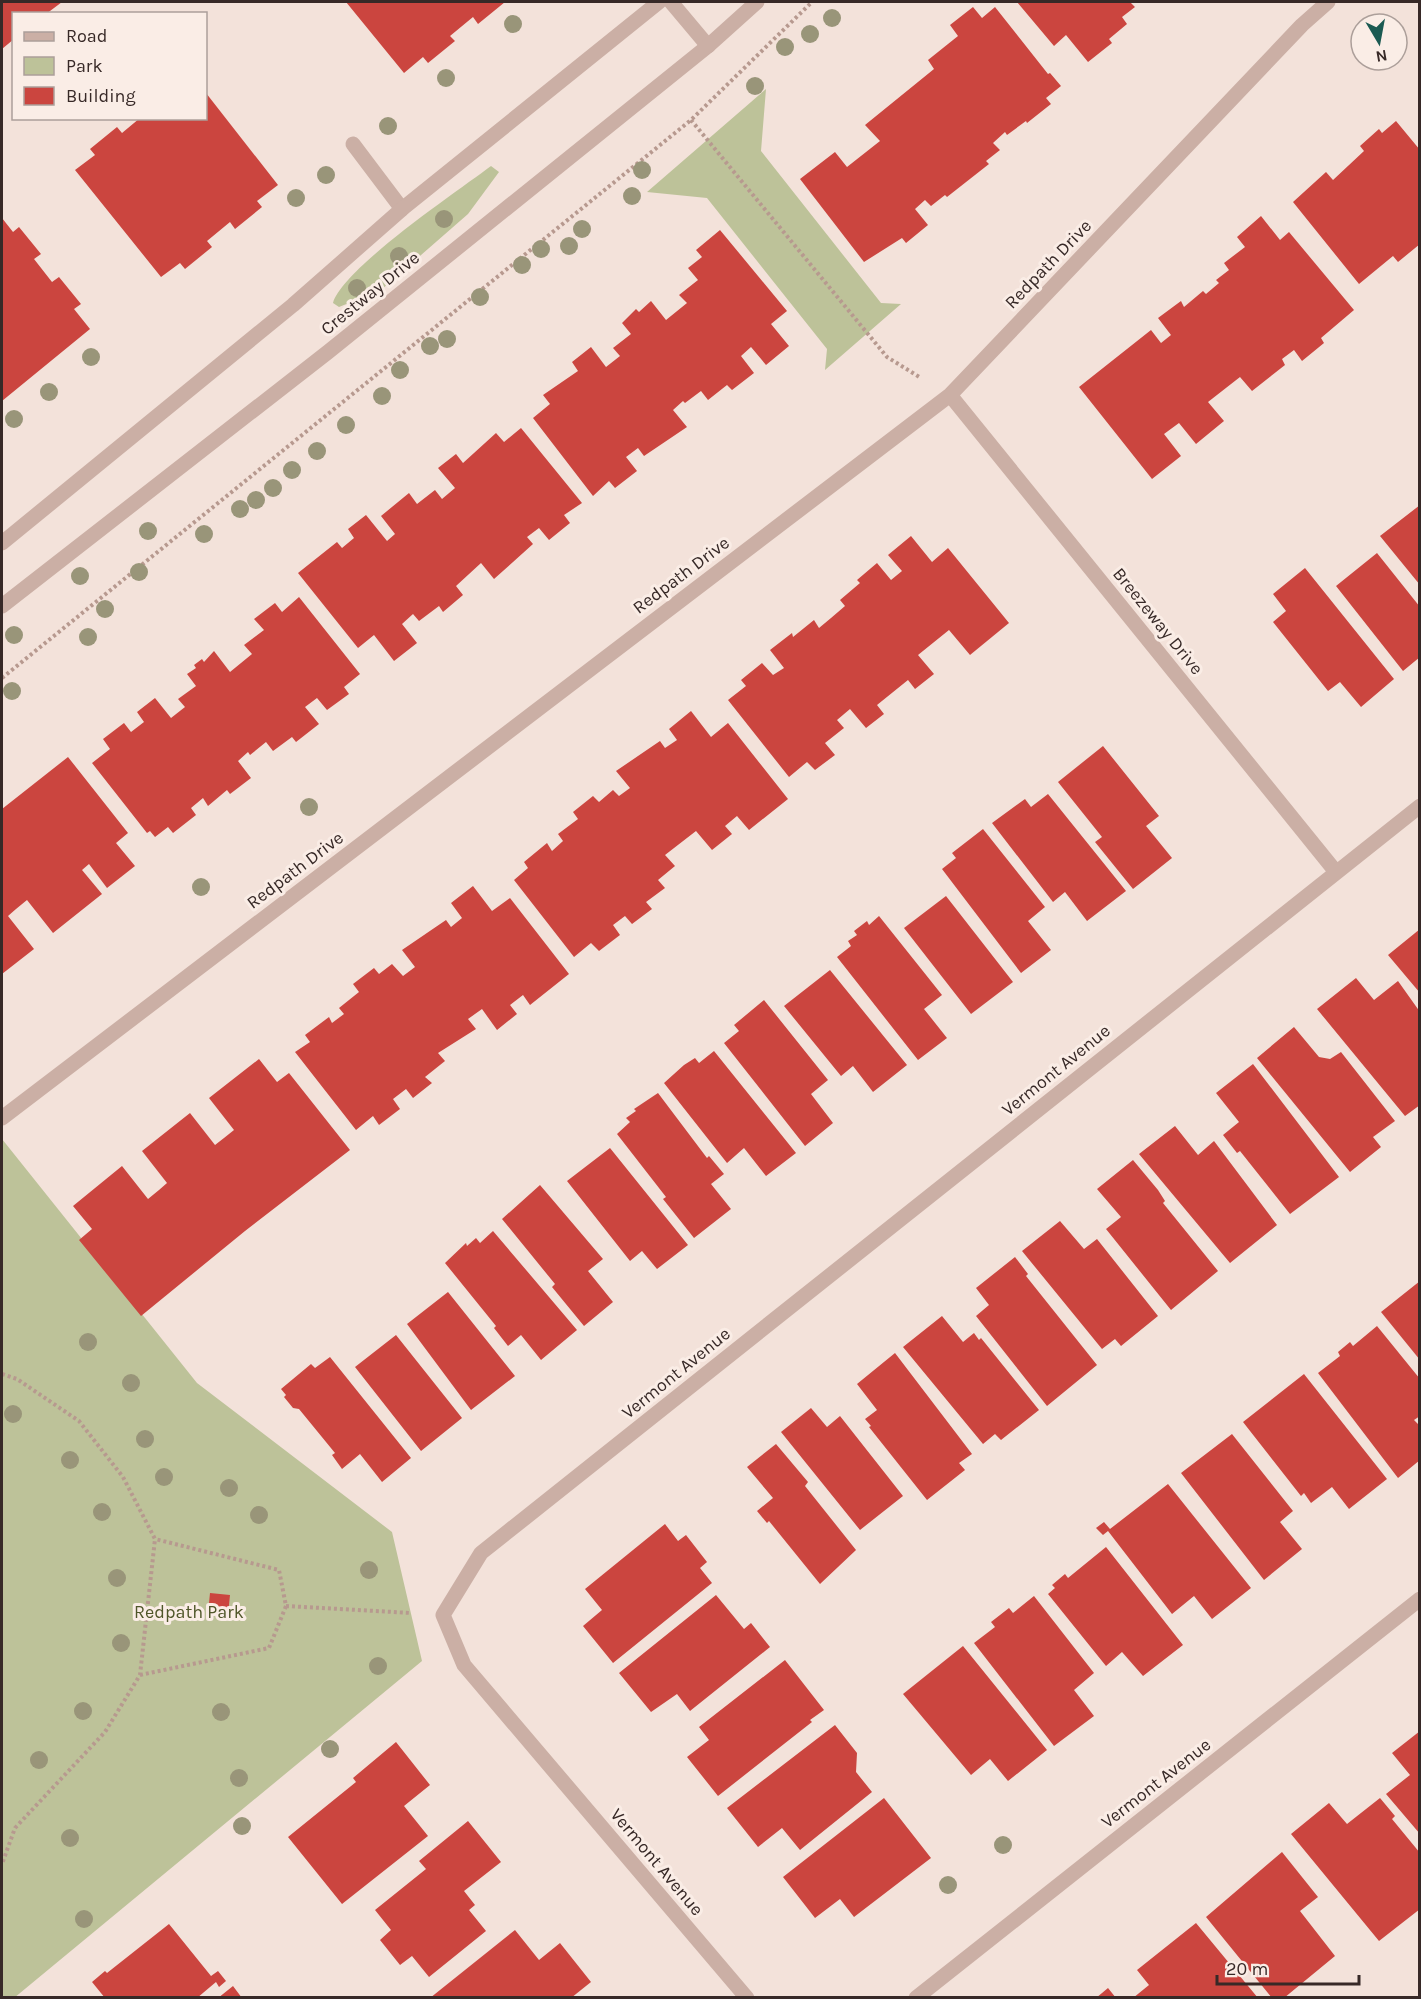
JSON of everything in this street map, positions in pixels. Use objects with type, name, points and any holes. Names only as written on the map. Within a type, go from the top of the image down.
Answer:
[{"type":"street","points":[[2,543],[293,305],[402,209],[659,2]]},
{"type":"street","points":[[671,2],[708,46]]},
{"type":"street","name":"Crestway Drive","points":[[2,606],[328,352],[708,46],[757,2]]},
{"type":"street","name":"Redpath Drive","points":[[2,1118],[950,395],[1294,34],[1329,2]]},
{"type":"street","points":[[353,144],[402,209]]},
{"type":"street","name":"Breezeway Drive","points":[[950,395],[1336,872]]},
{"type":"street","name":"Vermont Avenue","points":[[747,1998],[464,1665],[444,1615],[481,1553],[1419,806]]},
{"type":"street","name":"Vermont Avenue","points":[[916,1998],[1419,1599]]},
{"type":"path","points":[[2,678],[691,120],[812,2]]},
{"type":"path","points":[[691,120],[887,357],[950,395]]},
{"type":"path","points":[[2,1374],[17,1379],[79,1421],[123,1477],[155,1539],[140,1675],[105,1732],[15,1828],[2,1864]]},
{"type":"path","points":[[140,1675],[269,1648],[286,1606],[279,1570],[155,1539]]},
{"type":"path","points":[[286,1606],[444,1615]]},
{"type":"green space","points":[[766,89],[761,151],[881,303],[901,304],[825,370],[827,349],[707,198],[647,192]]},
{"type":"green space","points":[[491,166],[499,172],[468,214],[381,290],[339,307],[333,303],[341,288],[357,270],[403,231]]},
{"type":"green space","name":"Redpath Park","points":[[2,1139],[197,1383],[392,1532],[422,1661],[14,1998],[2,1997]]},
{"type":"building","points":[[2,2],[62,2],[49,12],[12,12],[12,41],[2,49]]},
{"type":"building","points":[[346,2],[505,2],[478,24],[473,17],[450,36],[455,41],[428,63],[423,57],[404,73]]},
{"type":"building","points":[[1017,2],[1130,2],[1135,7],[1122,17],[1127,24],[1109,39],[1112,43],[1088,62],[1066,35],[1054,46]]},
{"type":"building","points":[[973,7],[982,18],[995,7],[1048,74],[1050,73],[1061,86],[1046,98],[1051,104],[1027,123],[1026,121],[1007,135],[1005,132],[993,143],[1000,150],[986,161],[989,164],[947,197],[945,195],[931,206],[925,200],[915,209],[928,225],[906,243],[902,238],[864,262],[800,179],[835,152],[847,167],[880,141],[865,125],[934,69],[928,60],[958,36],[950,25]]},
{"type":"building","points":[[207,94],[278,185],[257,201],[262,207],[235,229],[230,222],[207,241],[212,247],[185,269],[180,263],[161,277],[75,170],[95,155],[90,149],[117,127],[122,133],[138,120],[207,120]]},
{"type":"building","points":[[1396,121],[1420,150],[1420,244],[1398,262],[1393,256],[1359,284],[1293,202],[1326,172],[1333,180],[1364,151],[1360,146],[1379,129],[1382,133]]},
{"type":"building","points":[[1261,216],[1280,240],[1289,232],[1354,310],[1321,338],[1324,343],[1302,361],[1294,350],[1282,359],[1285,365],[1252,391],[1240,377],[1208,402],[1224,421],[1196,444],[1179,423],[1164,434],[1181,456],[1152,479],[1079,387],[1151,330],[1161,343],[1171,335],[1158,318],[1181,301],[1184,307],[1203,291],[1206,294],[1219,283],[1216,280],[1229,270],[1224,263],[1245,247],[1237,237]]},
{"type":"building","points":[[2,218],[13,232],[19,227],[41,254],[34,259],[52,282],[59,277],[81,304],[74,309],[90,329],[2,401]]},
{"type":"building","points":[[720,230],[787,311],[771,324],[789,346],[766,365],[751,347],[741,356],[754,373],[732,390],[727,385],[708,400],[701,391],[685,403],[683,401],[673,410],[687,427],[644,456],[638,448],[626,457],[637,471],[615,488],[609,481],[593,496],[533,418],[550,404],[543,395],[578,371],[572,362],[591,347],[606,367],[620,356],[613,348],[631,334],[622,323],[636,309],[639,312],[651,301],[666,320],[687,303],[679,295],[698,280],[688,268],[702,257],[696,250]]},
{"type":"building","points":[[521,428],[582,503],[564,515],[570,523],[549,540],[539,528],[527,537],[533,544],[494,579],[481,563],[456,586],[463,595],[443,612],[439,606],[419,621],[413,614],[402,624],[417,643],[394,661],[374,635],[358,648],[298,573],[337,542],[342,548],[354,538],[348,529],[366,515],[387,541],[395,534],[381,516],[409,493],[417,504],[435,490],[442,499],[455,488],[438,468],[456,454],[463,463],[496,433],[504,442]]},
{"type":"building","points":[[1420,505],[1420,585],[1380,536]]},
{"type":"building","points":[[911,536],[932,562],[948,548],[1009,623],[970,655],[949,630],[918,655],[934,674],[915,689],[908,680],[877,705],[884,714],[866,728],[850,709],[837,720],[844,728],[825,743],[835,755],[815,770],[807,762],[789,777],[728,700],[746,686],[741,680],[762,663],[773,675],[784,668],[770,650],[792,633],[793,637],[814,620],[819,628],[845,606],[840,600],[860,583],[857,580],[877,563],[891,580],[902,571],[888,555]]},
{"type":"building","points":[[1377,553],[1420,607],[1420,657],[1403,671],[1336,586]]},
{"type":"building","points":[[1305,568],[1394,679],[1361,707],[1340,682],[1328,691],[1273,622],[1286,611],[1273,594]]},
{"type":"building","points":[[299,597],[360,674],[344,687],[349,694],[327,710],[317,698],[305,707],[319,724],[296,742],[292,737],[273,751],[266,742],[250,755],[248,752],[238,761],[251,778],[230,794],[227,790],[208,806],[203,798],[191,808],[196,815],[173,833],[168,827],[155,837],[150,831],[147,833],[92,763],[110,749],[103,739],[124,723],[131,732],[144,722],[137,712],[155,698],[171,718],[185,707],[178,699],[196,686],[187,674],[196,668],[194,665],[202,659],[204,662],[214,651],[230,672],[252,654],[244,645],[264,630],[254,619],[275,603],[282,612]]},
{"type":"building","points":[[691,711],[711,737],[728,723],[788,799],[749,830],[737,816],[725,826],[732,834],[712,850],[696,831],[665,855],[675,866],[658,880],[665,888],[646,902],[652,909],[632,924],[625,916],[613,925],[620,935],[599,951],[591,943],[574,957],[514,880],[528,868],[524,862],[547,843],[552,851],[563,841],[558,834],[578,819],[573,812],[593,796],[599,802],[613,790],[619,796],[630,788],[616,771],[660,741],[665,748],[677,740],[669,729]]},
{"type":"building","points":[[1103,746],[1159,816],[1146,826],[1172,858],[1133,889],[1095,842],[1102,837],[1058,782]]},
{"type":"building","points":[[68,757],[128,833],[116,843],[135,866],[107,888],[89,864],[82,870],[102,894],[53,933],[27,900],[8,916],[34,949],[2,974],[2,809]]},
{"type":"building","points":[[1048,794],[1126,891],[1087,921],[1065,892],[1053,902],[992,823],[1025,799],[1031,807]]},
{"type":"building","points":[[983,829],[1045,907],[1028,921],[1051,950],[1021,973],[942,869],[956,858],[952,853]]},
{"type":"building","points":[[473,886],[492,911],[510,898],[569,974],[530,1005],[523,995],[510,1005],[517,1014],[497,1030],[482,1009],[468,1019],[476,1029],[438,1053],[445,1061],[425,1077],[432,1083],[413,1098],[406,1089],[393,1099],[400,1109],[379,1125],[373,1116],[356,1130],[295,1052],[310,1042],[305,1035],[329,1017],[332,1023],[344,1014],[339,1008],[359,992],[353,984],[374,968],[379,974],[392,964],[403,976],[415,967],[402,950],[446,920],[451,927],[462,918],[451,903]]},
{"type":"building","points":[[946,896],[1013,982],[971,1014],[904,928]]},
{"type":"building","points":[[879,916],[942,995],[924,1009],[947,1038],[918,1060],[837,957],[851,946],[848,941],[857,935],[854,931],[867,921],[869,925]]},
{"type":"building","points":[[1420,929],[1420,993],[1388,955]]},
{"type":"building","points":[[830,970],[907,1065],[873,1092],[853,1066],[841,1076],[784,1006]]},
{"type":"building","points":[[1356,978],[1374,1000],[1398,981],[1420,1012],[1420,1105],[1405,1116],[1317,1009]]},
{"type":"building","points":[[764,1000],[828,1080],[811,1094],[833,1123],[805,1146],[724,1043],[739,1031],[734,1025]]},
{"type":"building","points":[[1294,1027],[1319,1057],[1330,1059],[1341,1052],[1395,1121],[1373,1137],[1381,1147],[1350,1172],[1257,1058]]},
{"type":"building","points":[[714,1051],[796,1153],[766,1176],[744,1148],[727,1163],[664,1083],[684,1065],[695,1058],[699,1063]]},
{"type":"building","points":[[259,1059],[277,1082],[289,1073],[350,1150],[245,1231],[141,1316],[79,1240],[92,1229],[73,1206],[122,1166],[148,1199],[167,1183],[142,1151],[190,1113],[215,1145],[224,1138],[234,1130],[209,1098]]},
{"type":"building","points":[[1253,1064],[1339,1177],[1290,1214],[1240,1151],[1237,1153],[1223,1135],[1239,1122],[1216,1093]]},
{"type":"building","points":[[658,1093],[707,1158],[709,1156],[724,1174],[711,1184],[731,1209],[694,1238],[663,1199],[666,1197],[617,1134],[630,1122],[626,1118],[636,1111],[634,1109]]},
{"type":"building","points":[[1175,1126],[1198,1155],[1214,1141],[1277,1225],[1230,1263],[1139,1154]]},
{"type":"building","points":[[610,1148],[688,1245],[657,1269],[642,1251],[630,1261],[567,1181]]},
{"type":"building","points":[[1133,1160],[1158,1190],[1165,1201],[1163,1203],[1218,1271],[1171,1310],[1106,1229],[1121,1217],[1097,1189]]},
{"type":"building","points":[[540,1185],[603,1259],[588,1271],[613,1302],[584,1326],[552,1287],[555,1284],[502,1219]]},
{"type":"building","points":[[1060,1221],[1084,1249],[1097,1239],[1158,1316],[1121,1346],[1115,1339],[1102,1349],[1022,1251]]},
{"type":"building","points":[[493,1231],[577,1330],[541,1360],[521,1335],[508,1346],[494,1328],[496,1326],[445,1263],[466,1243],[467,1246],[476,1238],[480,1243]]},
{"type":"building","points":[[1015,1257],[1028,1274],[1026,1276],[1097,1365],[1047,1406],[976,1316],[989,1305],[976,1288]]},
{"type":"building","points":[[1420,1281],[1420,1360],[1381,1312]]},
{"type":"building","points":[[448,1292],[515,1376],[471,1410],[407,1324]]},
{"type":"building","points":[[942,1316],[963,1342],[974,1333],[979,1340],[981,1338],[1039,1410],[1001,1440],[995,1434],[983,1444],[903,1347]]},
{"type":"building","points":[[1377,1326],[1420,1379],[1420,1416],[1414,1420],[1420,1426],[1420,1460],[1398,1478],[1318,1373],[1340,1356],[1338,1352],[1350,1342],[1353,1346]]},
{"type":"building","points":[[396,1335],[462,1418],[421,1451],[355,1367]]},
{"type":"building","points":[[895,1353],[972,1454],[959,1463],[965,1470],[927,1500],[869,1427],[871,1426],[865,1419],[877,1410],[857,1384]]},
{"type":"building","points":[[330,1357],[411,1458],[382,1482],[360,1454],[342,1469],[332,1455],[335,1453],[299,1409],[293,1408],[284,1397],[286,1395],[281,1389],[311,1364],[315,1368]]},
{"type":"building","points":[[1304,1374],[1387,1479],[1349,1509],[1332,1487],[1311,1503],[1304,1493],[1301,1496],[1243,1422]]},
{"type":"building","points":[[811,1408],[827,1427],[840,1416],[903,1496],[860,1530],[781,1432]]},
{"type":"building","points":[[1232,1434],[1293,1511],[1280,1522],[1302,1549],[1264,1580],[1181,1473]]},
{"type":"building","points":[[776,1444],[808,1482],[805,1486],[856,1550],[820,1584],[769,1521],[767,1523],[757,1511],[773,1498],[747,1467]]},
{"type":"building","points":[[1168,1484],[1251,1588],[1212,1619],[1194,1596],[1172,1614],[1108,1531],[1103,1535],[1096,1528],[1104,1522],[1110,1529]]},
{"type":"building","points":[[665,1524],[678,1541],[686,1535],[707,1562],[700,1568],[712,1583],[613,1663],[583,1626],[602,1610],[585,1589]]},
{"type":"building","points":[[1106,1547],[1183,1645],[1143,1676],[1122,1652],[1106,1666],[1048,1594],[1055,1588],[1052,1585],[1065,1574],[1068,1578]]},
{"type":"building","points":[[210,1593],[230,1595],[228,1615],[208,1613]]},
{"type":"building","points":[[716,1595],[744,1629],[751,1623],[770,1647],[690,1711],[677,1694],[651,1712],[619,1673]]},
{"type":"building","points":[[1034,1596],[1094,1673],[1074,1690],[1094,1716],[1054,1746],[974,1643],[995,1627],[991,1622],[1009,1608],[1013,1613]]},
{"type":"building","points":[[963,1646],[1047,1750],[1008,1781],[990,1759],[971,1775],[903,1694]]},
{"type":"building","points":[[785,1660],[824,1710],[718,1796],[687,1757],[709,1740],[699,1727]]},
{"type":"building","points":[[835,1725],[857,1753],[856,1772],[872,1792],[800,1850],[782,1828],[758,1847],[727,1808]]},
{"type":"building","points":[[1420,1731],[1420,1834],[1386,1794],[1410,1775],[1392,1753]]},
{"type":"building","points":[[396,1742],[430,1785],[404,1806],[428,1836],[342,1904],[288,1837],[356,1782],[353,1778]]},
{"type":"building","points":[[884,1798],[931,1858],[854,1917],[840,1899],[815,1918],[783,1877]]},
{"type":"building","points":[[1380,1798],[1395,1816],[1392,1819],[1420,1853],[1420,1909],[1379,1941],[1291,1834],[1329,1803],[1347,1824]]},
{"type":"building","points":[[468,1821],[501,1862],[464,1891],[475,1905],[469,1910],[486,1931],[429,1977],[412,1956],[400,1965],[380,1940],[391,1930],[375,1910],[426,1869],[419,1861]]},
{"type":"building","points":[[1282,1852],[1318,1897],[1300,1911],[1335,1956],[1284,1998],[1272,1998],[1206,1917]]},
{"type":"building","points":[[1196,1923],[1258,1998],[1133,1998],[1149,1985],[1137,1970]]},
{"type":"building","points":[[169,1924],[211,1976],[218,1971],[226,1981],[219,1987],[216,1982],[197,1998],[105,1998],[92,1982],[105,1971],[107,1973]]},
{"type":"building","points":[[515,1930],[539,1960],[560,1943],[591,1982],[571,1998],[430,1998]]},
{"type":"building","points":[[233,1986],[242,1998],[218,1998]]},
{"type":"building","points":[[1108,1988],[1116,1998],[1096,1998]]}]
